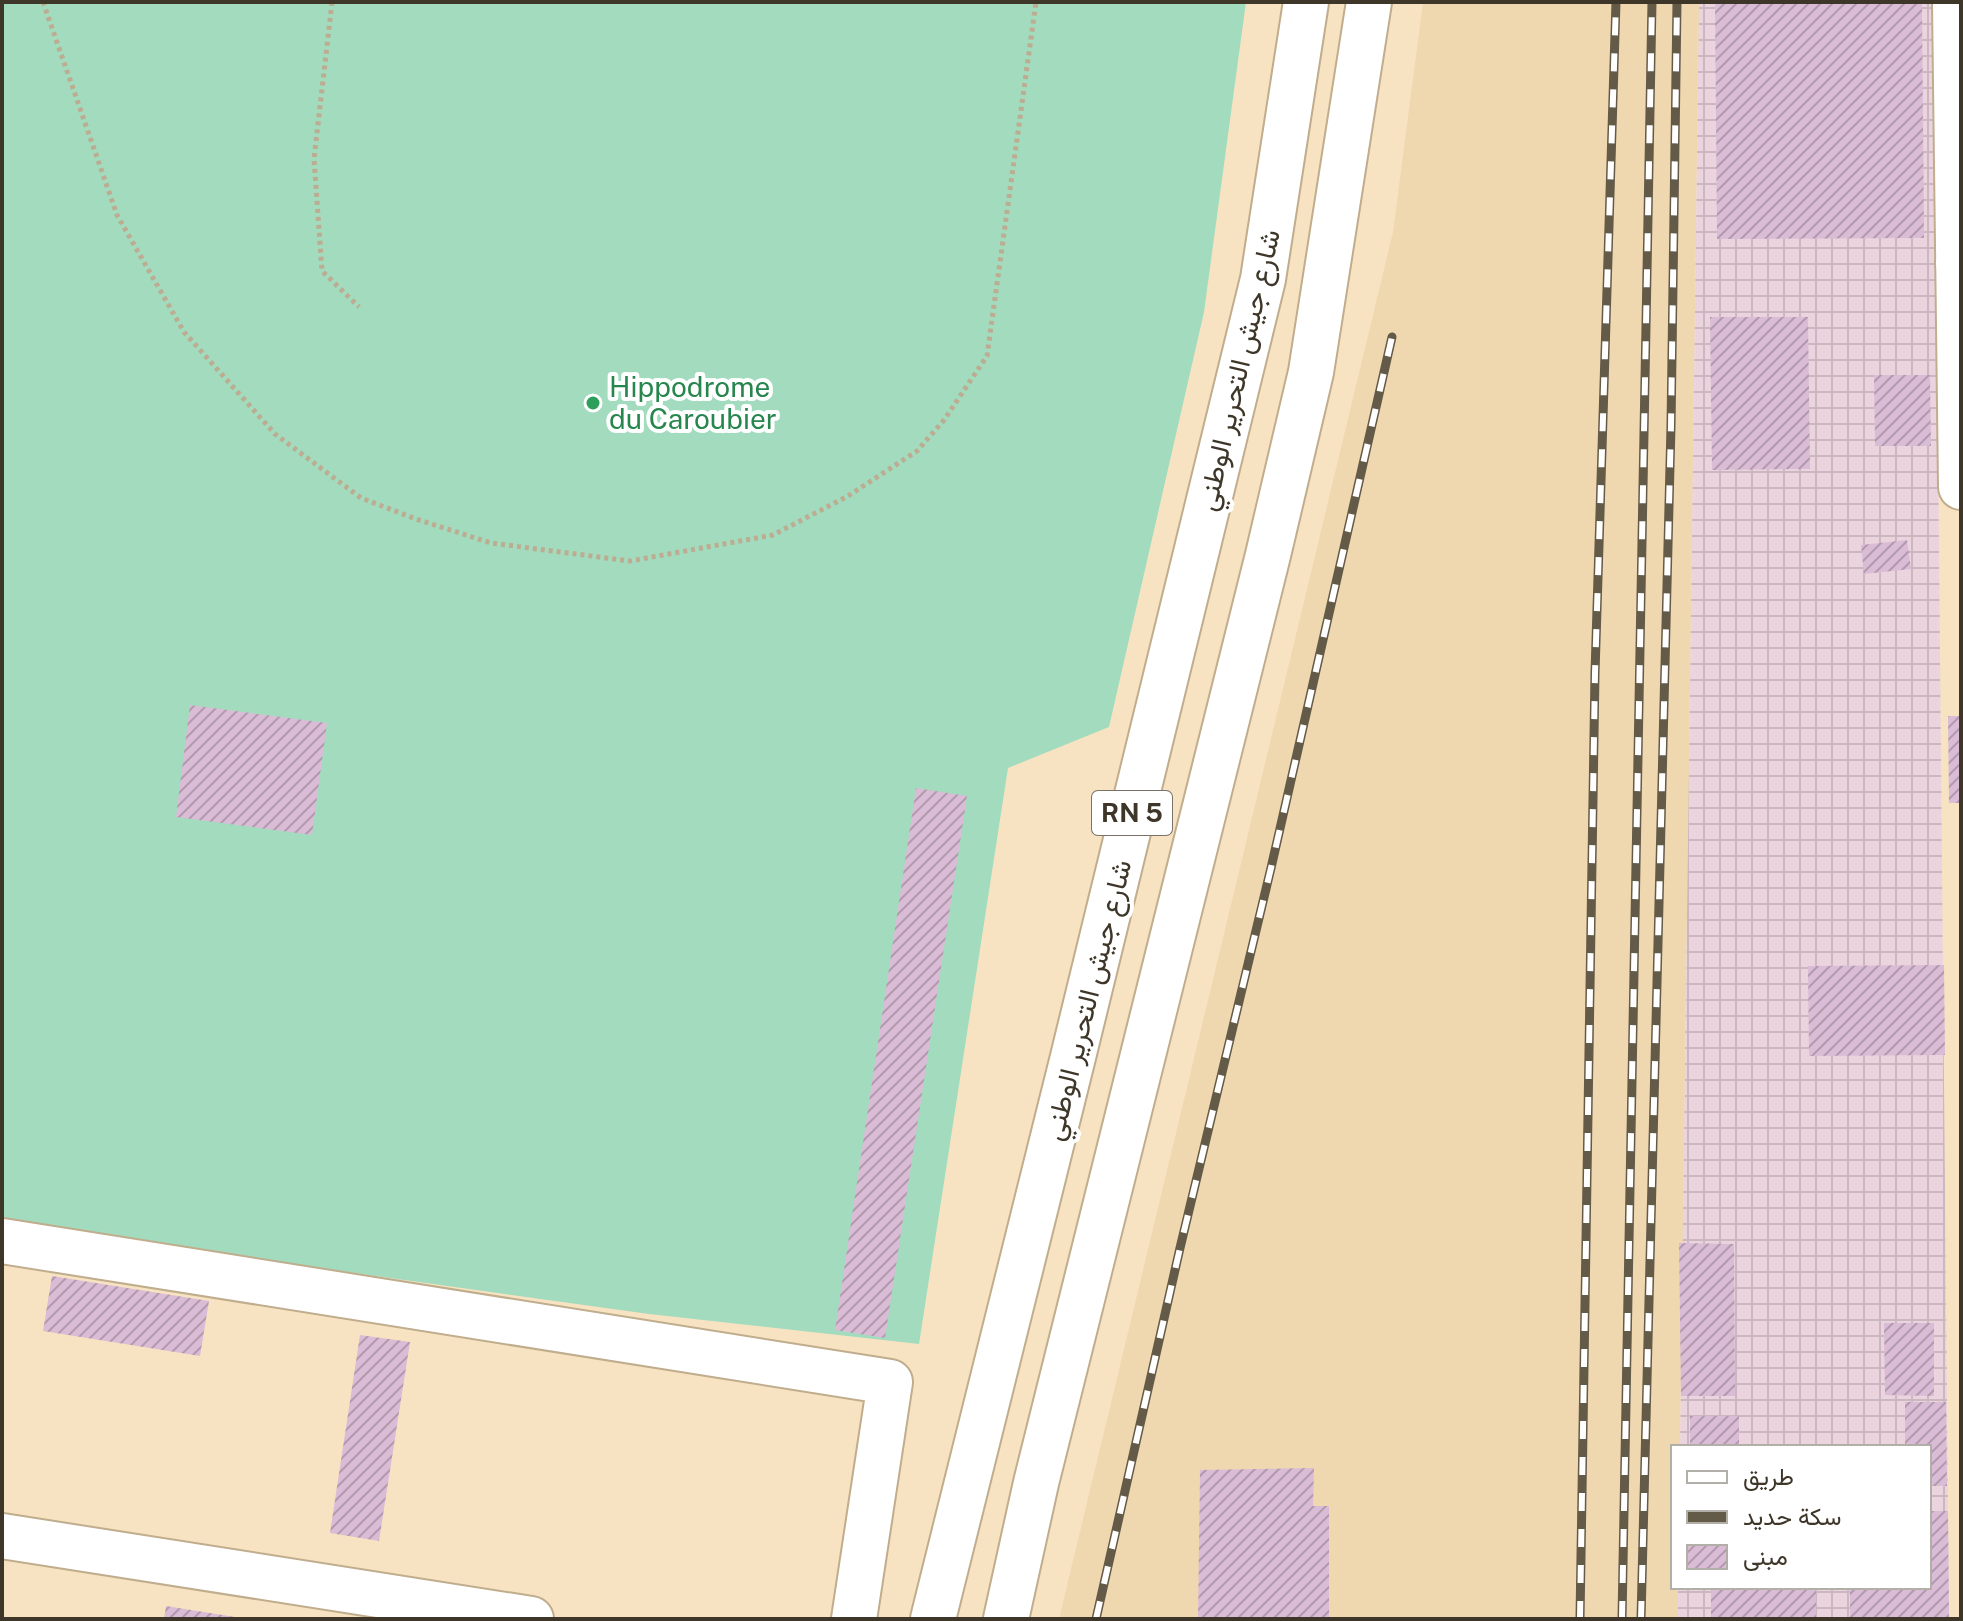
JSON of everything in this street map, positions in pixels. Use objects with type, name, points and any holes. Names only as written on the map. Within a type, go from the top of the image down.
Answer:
[{"type":"main road","name":"شارع جيش التحرير الوطني","points":[[933,1619],[1263,279],[1306,2]]},
{"type":"main road","name":"RN 5","points":[[1006,1619],[1036,1483],[1311,372],[1369,2]]},
{"type":"main road","points":[[1955,2],[1961,487]]},
{"type":"main road","points":[[2,1241],[890,1382],[854,1619]]},
{"type":"main road","points":[[2,1536],[531,1619]]},
{"type":"path","points":[[43,2],[117,215],[184,332],[275,434],[361,498],[416,519],[491,543],[630,561],[773,535],[848,496],[917,451],[944,420],[987,356],[1036,2]]},
{"type":"path","points":[[332,2],[314,159],[322,271],[359,307]]},
{"type":"shaded area","points":[[1423,2],[1699,2],[1680,1445],[1671,1445],[1671,1589],[1678,1589],[1678,1619],[1059,1619],[1393,232]]},
{"type":"shaded area","points":[[1699,2],[1934,2],[1949,1619],[1678,1619],[1678,1589],[1931,1589],[1931,1445],[1680,1445]]},
{"type":"green space","name":"Hippodrome du Caroubier","points":[[2,2],[1246,2],[1204,312],[1109,727],[1008,768],[919,1344],[649,1314],[2,1224]]},
{"type":"building","points":[[1715,2],[1922,2],[1924,238],[1717,239]]},
{"type":"building","points":[[1710,317],[1808,317],[1810,469],[1712,470]]},
{"type":"building","points":[[1874,375],[1930,375],[1931,446],[1875,446]]},
{"type":"building","points":[[1907,540],[1911,569],[1864,574],[1861,545]]},
{"type":"building","points":[[190,705],[327,723],[312,835],[176,817]]},
{"type":"building","points":[[1948,716],[1959,716],[1960,803],[1949,803]]},
{"type":"building","points":[[916,788],[967,796],[885,1338],[835,1330]]},
{"type":"building","points":[[1944,965],[1945,1055],[1809,1056],[1808,966]]},
{"type":"building","points":[[1679,1243],[1734,1244],[1735,1396],[1681,1396]]},
{"type":"building","points":[[52,1276],[209,1301],[200,1356],[43,1331]]},
{"type":"building","points":[[1884,1323],[1934,1323],[1934,1396],[1885,1395]]},
{"type":"building","points":[[360,1335],[410,1342],[379,1541],[330,1533]]},
{"type":"building","points":[[1905,1402],[1946,1402],[1947,1486],[1931,1486],[1931,1445],[1905,1445]]},
{"type":"building","points":[[1690,1416],[1739,1416],[1739,1445],[1690,1445]]},
{"type":"building","points":[[1314,1468],[1313,1506],[1329,1506],[1329,1619],[1198,1619],[1200,1470]]},
{"type":"building","points":[[1931,1511],[1948,1511],[1949,1619],[1850,1619],[1850,1589],[1931,1589]]},
{"type":"building","points":[[1711,1589],[1816,1589],[1816,1619],[1711,1619]]},
{"type":"building","points":[[166,1606],[235,1617],[235,1619],[164,1619]]},
{"type":"railway","points":[[1580,1619],[1595,673],[1616,2]]},
{"type":"railway","points":[[1622,1619],[1652,2]]},
{"type":"railway","points":[[1641,1619],[1671,426],[1677,2]]},
{"type":"railway","points":[[1096,1619],[1392,337]]},
{"type":"place","name":"Hippodrome du Caroubier","points":[[593,403]]}]
